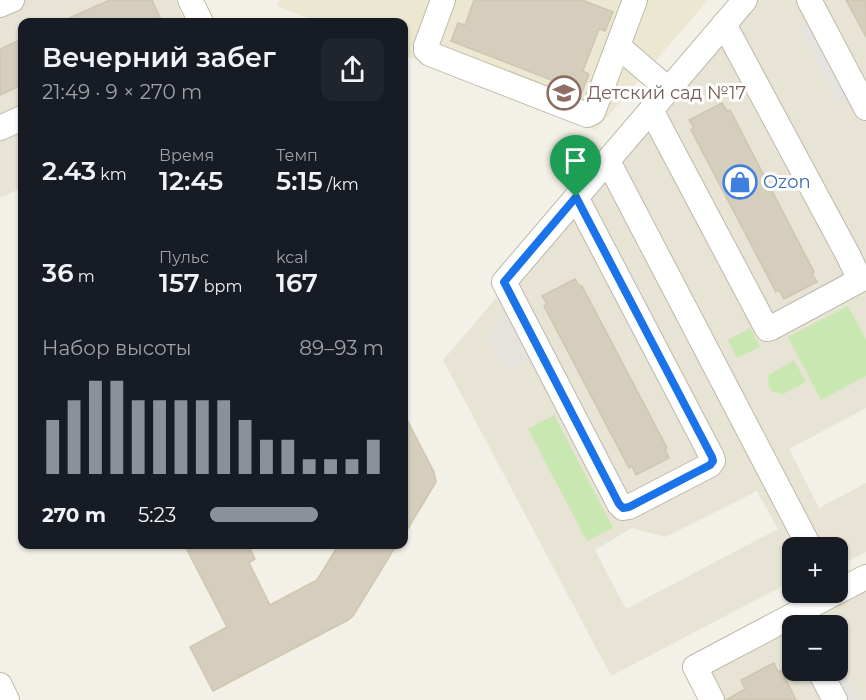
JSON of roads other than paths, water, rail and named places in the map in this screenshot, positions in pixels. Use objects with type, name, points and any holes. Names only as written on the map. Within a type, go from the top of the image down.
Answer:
[{"type":"street","points":[[0,5],[12,0]]},
{"type":"street","points":[[190,0],[199,18]]},
{"type":"street","points":[[443,0],[426,46],[430,54],[587,115],[592,112],[635,0]]},
{"type":"street","points":[[576,197],[713,461],[629,507],[623,508],[504,282],[576,197],[745,0]]},
{"type":"street","points":[[809,0],[866,108]]},
{"type":"street","points":[[651,110],[767,329],[860,280],[724,24]]},
{"type":"street","points":[[618,46],[668,90]]},
{"type":"street","points":[[0,128],[18,120]]},
{"type":"street","points":[[608,161],[804,537]]},
{"type":"street","points":[[848,587],[866,577]]},
{"type":"street","points":[[802,615],[821,603]]},
{"type":"street","points":[[712,700],[695,667],[782,626]]},
{"type":"street","points":[[825,681],[835,700]]},
{"type":"street","points":[[0,685],[7,700]]},
{"type":"place","name":"Детский сад №17","points":[[564,93]]},
{"type":"place","name":"Ozon","points":[[740,182]]}]
